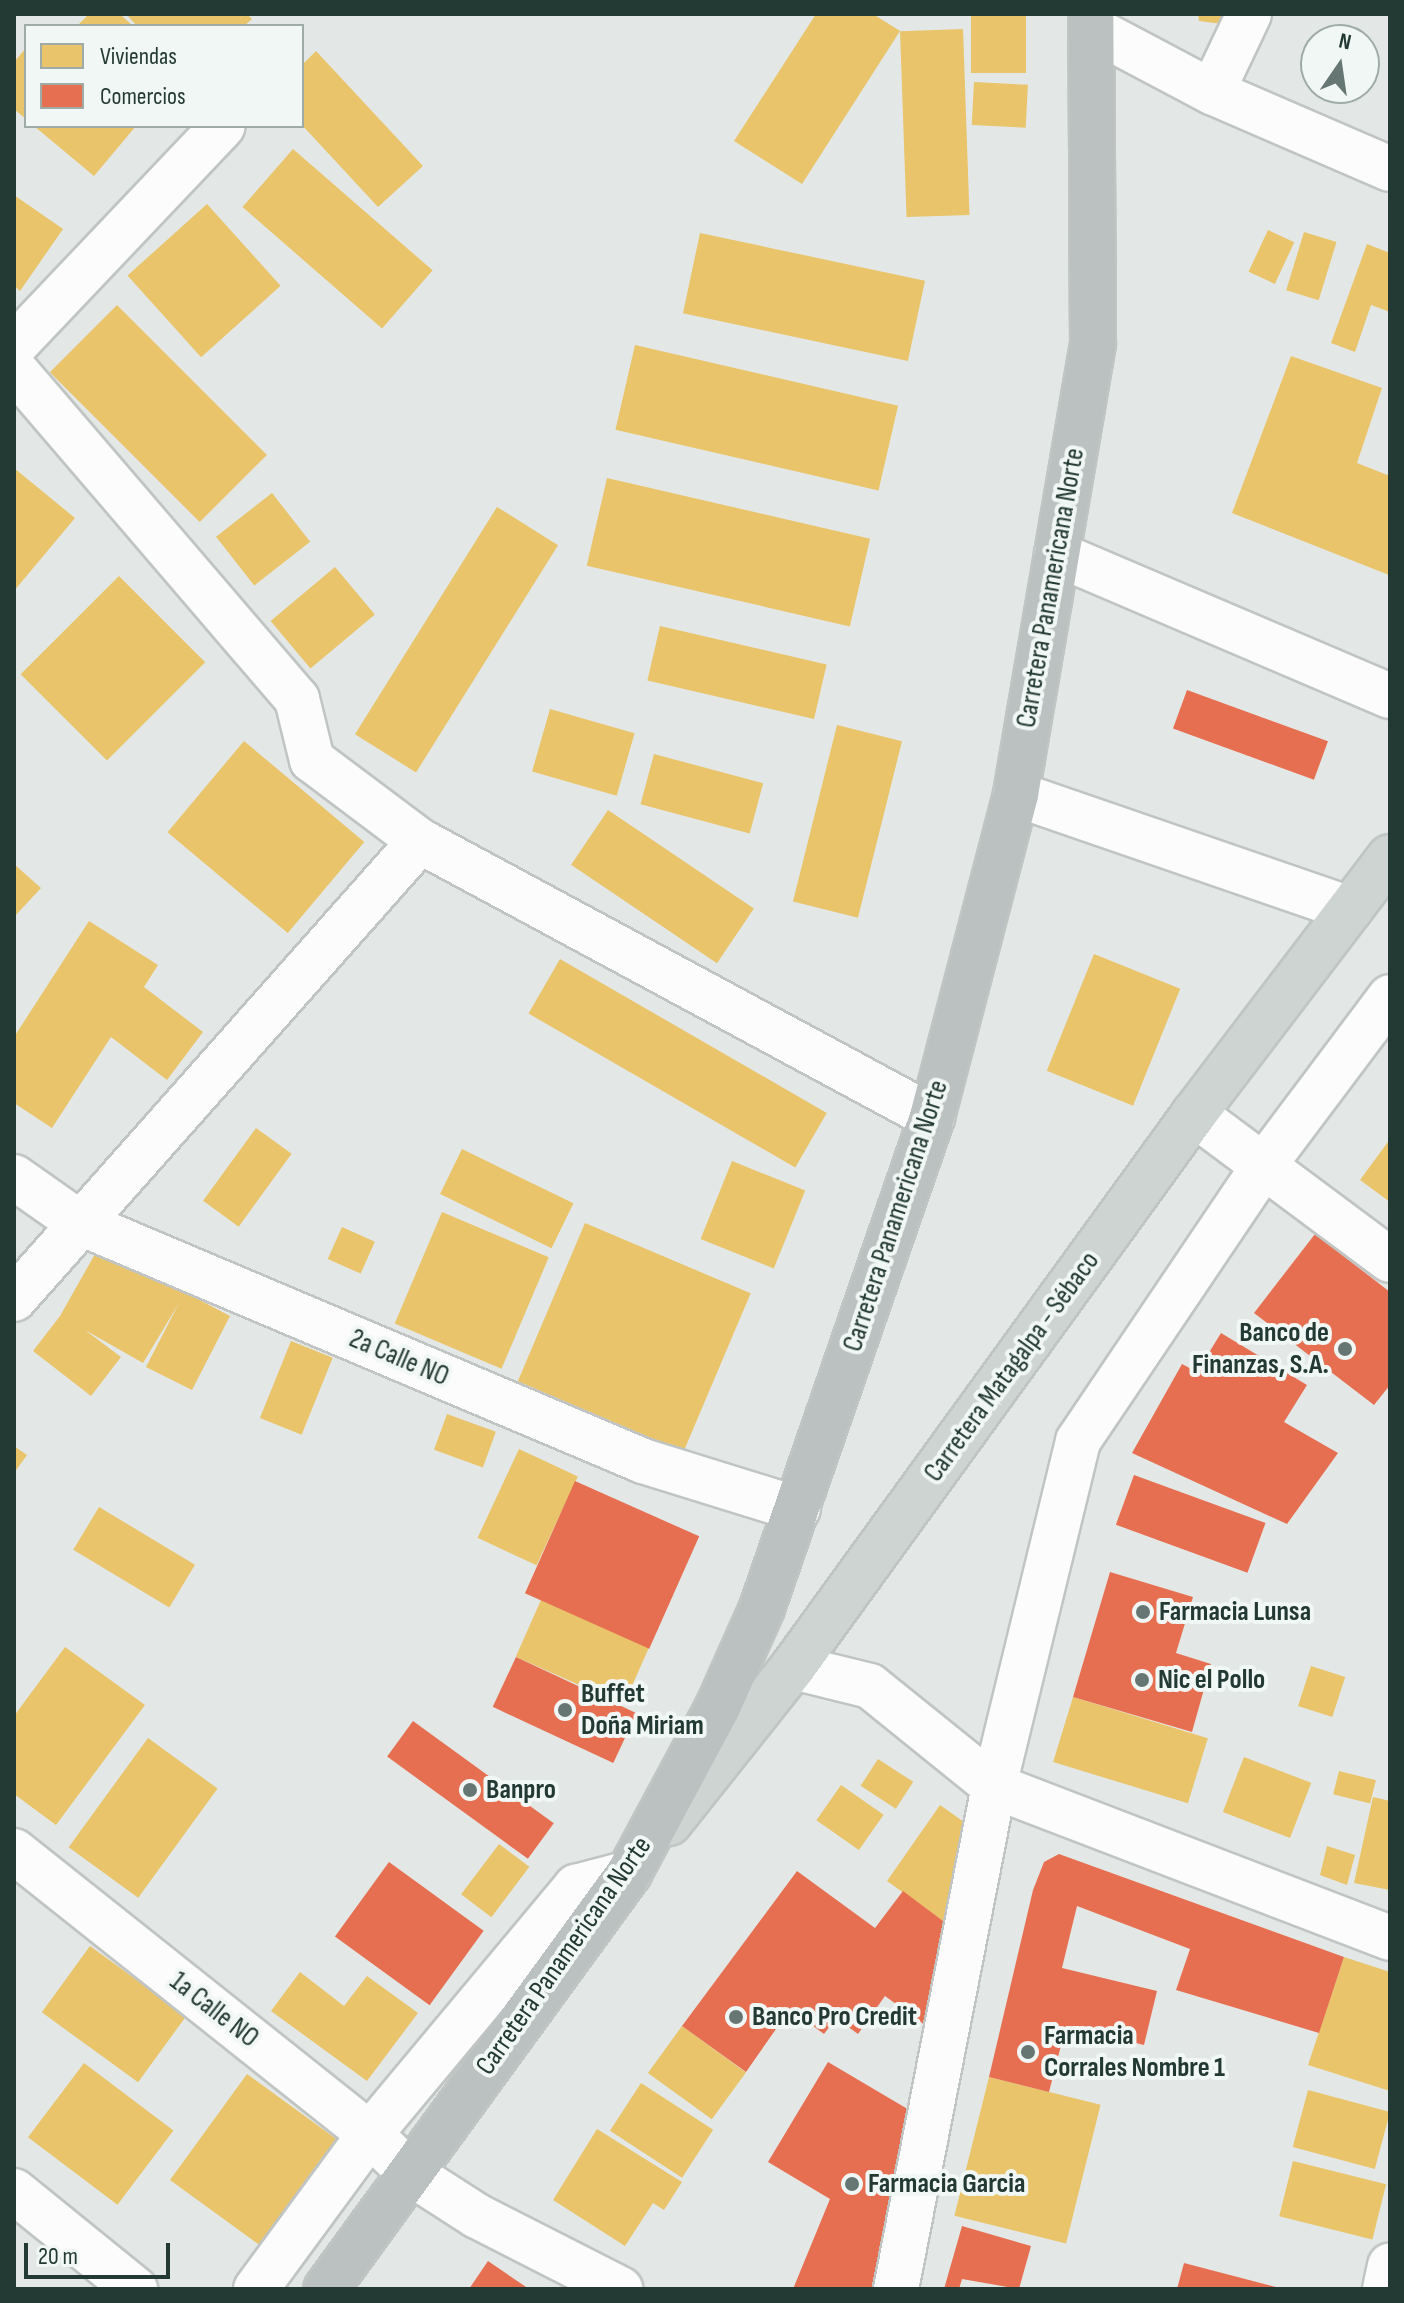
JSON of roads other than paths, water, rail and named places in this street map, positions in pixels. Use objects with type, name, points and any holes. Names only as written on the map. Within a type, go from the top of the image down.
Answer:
[{"type":"highway","name":"Carretera Panamericana Norte","points":[[326,2289],[629,1873],[718,1707],[798,1509],[932,1117],[1016,794],[1093,344],[1092,22]]},
{"type":"main road","name":"Carretera Matagalpa - Sébaco","points":[[629,1873],[793,1667],[1194,1114],[1390,857]]},
{"type":"street","points":[[1212,92],[1249,14]]},
{"type":"street","points":[[1092,22],[1212,92],[1390,169]]},
{"type":"street","points":[[14,346],[221,128]]},
{"type":"street","points":[[14,369],[297,699],[312,760],[420,841],[932,1117]]},
{"type":"street","points":[[1057,554],[1390,696]]},
{"type":"street","points":[[1016,794],[1350,909]]},
{"type":"street","points":[[14,1299],[78,1222],[420,841]]},
{"type":"street","points":[[896,2289],[994,1786],[1078,1441],[1264,1165],[1390,997]]},
{"type":"street","points":[[1194,1114],[1390,1260]]},
{"type":"street","name":"2a Calle NO","points":[[14,1177],[78,1222],[643,1461],[798,1509]]},
{"type":"street","points":[[793,1667],[870,1686],[994,1786],[1390,1938]]},
{"type":"street","name":"1a Calle NO","points":[[14,1851],[370,2134],[410,2173],[477,2216],[620,2289]]},
{"type":"street","points":[[256,2289],[370,2134],[576,1887],[629,1873]]},
{"type":"street","points":[[14,2191],[135,2289]]},
{"type":"street","points":[[1385,2289],[1390,2266]]},
{"type":"place","name":"Banco de Finanzas, S.A.","points":[[1345,1349]]},
{"type":"place","name":"Farmacia Lunsa","points":[[1143,1612]]},
{"type":"place","name":"Nic el Pollo","points":[[1142,1680]]},
{"type":"place","name":"Buffet Doña Miriam","points":[[565,1710]]},
{"type":"place","name":"Banpro","points":[[470,1790]]},
{"type":"place","name":"Banco Pro Credit","points":[[736,2017]]},
{"type":"place","name":"Farmacia Corrales Nombre 1","points":[[1028,2052]]},
{"type":"place","name":"Farmacia Garcia","points":[[852,2184]]}]
